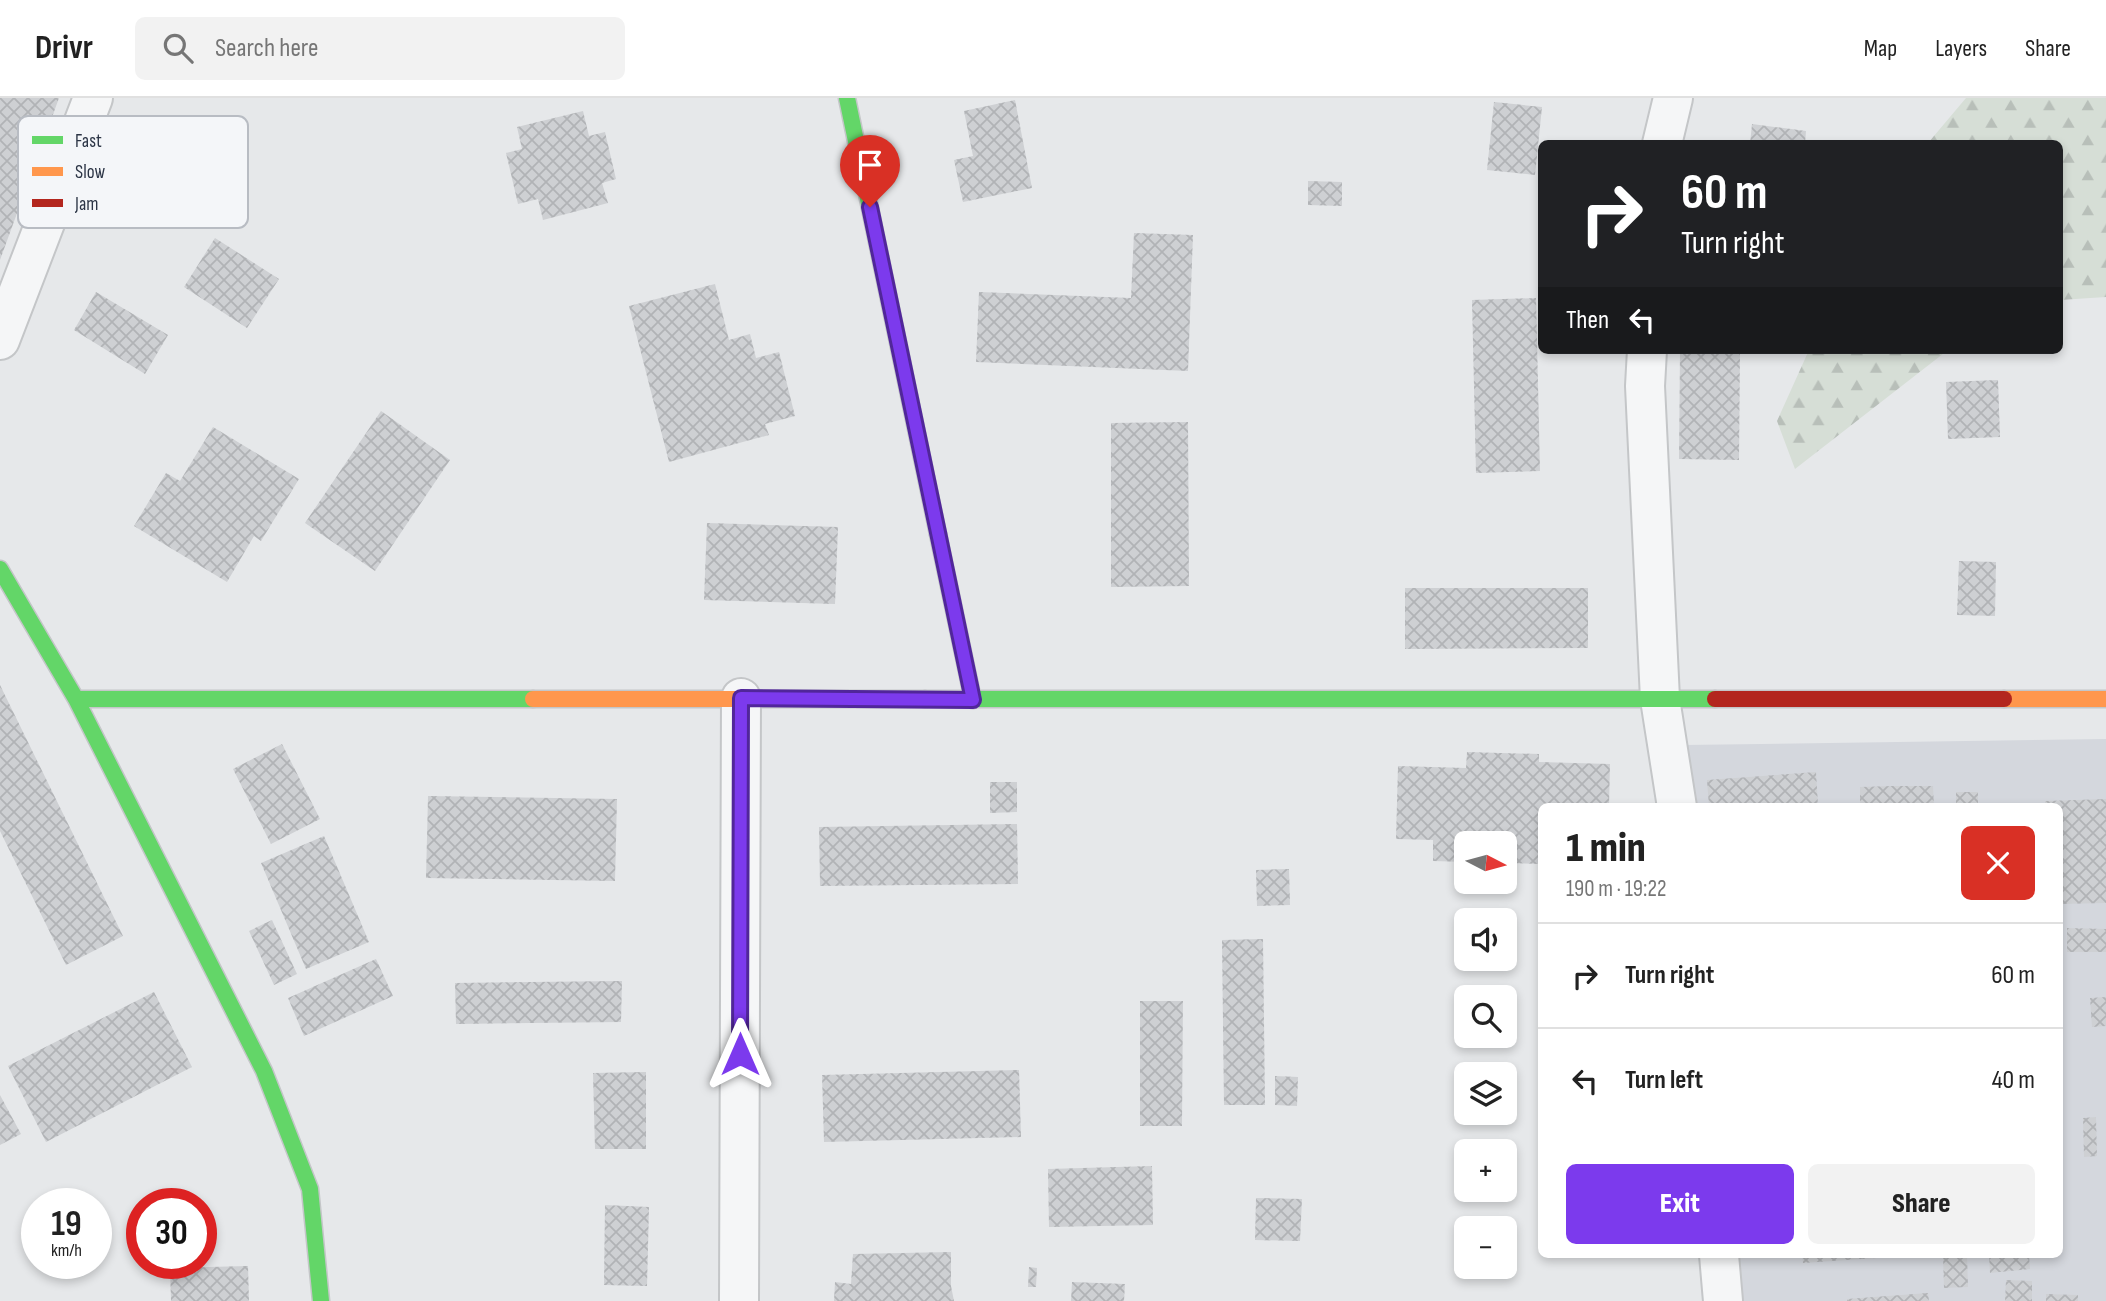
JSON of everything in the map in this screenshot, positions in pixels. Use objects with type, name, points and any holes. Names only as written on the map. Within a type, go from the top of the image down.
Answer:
[{"type":"street","points":[[86,116],[93,98]]},
{"type":"street","points":[[847,98],[973,700]]},
{"type":"street","points":[[1663,140],[1673,98]]},
{"type":"street","points":[[0,340],[43,228]]},
{"type":"street","points":[[1647,354],[1645,386],[1660,699],[1676,803]]},
{"type":"street","points":[[0,569],[76,699],[264,1071],[310,1189],[321,1301]]},
{"type":"street","points":[[739,1301],[741,698]]},
{"type":"street","points":[[76,699],[2106,699]]},
{"type":"street","points":[[1719,1258],[1723,1301]]},
{"type":"shaded area","points":[[2106,739],[2106,1301],[1738,1301],[1734,1258],[2063,1258],[2063,803],[1690,803],[1684,745]]},
{"type":"green space","points":[[1966,98],[2106,98],[2106,297],[2063,300],[2063,140],[1931,140]]},
{"type":"green space","points":[[1807,354],[1943,354],[1795,469],[1777,421]]},
{"type":"building","points":[[0,98],[59,98],[52,116],[18,116],[18,211],[0,260]]},
{"type":"building","points":[[1015,100],[1032,188],[963,202],[954,160],[973,156],[964,111]]},
{"type":"building","points":[[1494,102],[1542,107],[1535,175],[1487,170]]},
{"type":"building","points":[[583,111],[589,136],[605,132],[616,179],[602,183],[608,203],[543,220],[538,199],[518,204],[506,153],[522,149],[517,127]]},
{"type":"building","points":[[1752,124],[1806,131],[1805,140],[1750,140]]},
{"type":"building","points":[[1308,181],[1342,182],[1342,206],[1308,205]]},
{"type":"building","points":[[1134,233],[1193,235],[1188,371],[976,362],[979,292],[1131,298]]},
{"type":"building","points":[[215,238],[279,279],[247,328],[184,287]]},
{"type":"building","points":[[715,284],[729,340],[750,334],[756,358],[779,352],[795,416],[765,424],[769,435],[669,462],[629,306]]},
{"type":"building","points":[[96,292],[168,335],[145,374],[74,330]]},
{"type":"building","points":[[1536,298],[1540,471],[1476,473],[1472,300]]},
{"type":"building","points":[[1680,354],[1740,354],[1739,460],[1679,459]]},
{"type":"building","points":[[1998,380],[2000,437],[1948,439],[1946,382]]},
{"type":"building","points":[[381,411],[450,460],[375,571],[305,523]]},
{"type":"building","points":[[1188,422],[1189,586],[1111,587],[1111,423]]},
{"type":"building","points":[[213,427],[299,479],[261,541],[254,536],[227,582],[134,526],[166,473],[180,481]]},
{"type":"building","points":[[707,523],[838,527],[835,604],[704,600]]},
{"type":"building","points":[[1959,561],[1996,562],[1995,616],[1957,615]]},
{"type":"building","points":[[1405,588],[1588,588],[1588,648],[1405,649]]},
{"type":"building","points":[[0,685],[123,936],[66,965],[0,831]]},
{"type":"building","points":[[282,744],[320,819],[271,844],[233,769]]},
{"type":"building","points":[[1467,752],[1539,754],[1539,762],[1610,764],[1609,803],[1538,803],[1538,864],[1517,863],[1517,831],[1454,831],[1454,862],[1433,861],[1433,840],[1396,839],[1398,766],[1466,768]]},
{"type":"building","points":[[1816,772],[1818,803],[1709,803],[1707,780]]},
{"type":"building","points":[[990,782],[1017,782],[1017,812],[990,813]]},
{"type":"building","points":[[1933,786],[1934,803],[1860,803],[1860,787]]},
{"type":"building","points":[[1956,792],[1978,792],[1978,803],[1956,803]]},
{"type":"building","points":[[428,796],[617,799],[615,881],[426,878]]},
{"type":"building","points":[[2106,799],[2106,903],[2063,904],[2063,803],[2045,801]]},
{"type":"building","points":[[1017,824],[1018,884],[820,886],[819,827]]},
{"type":"building","points":[[324,836],[369,942],[306,969],[261,863]]},
{"type":"building","points":[[1289,869],[1290,905],[1257,906],[1256,870]]},
{"type":"building","points":[[272,920],[297,974],[274,985],[249,931]]},
{"type":"building","points":[[2067,928],[2106,929],[2106,952],[2067,952]]},
{"type":"building","points":[[1263,939],[1265,1105],[1224,1105],[1222,940]]},
{"type":"building","points":[[376,959],[393,996],[304,1036],[288,998]]},
{"type":"building","points":[[622,981],[621,1022],[456,1024],[455,983]]},
{"type":"building","points":[[154,992],[192,1067],[46,1142],[8,1066]]},
{"type":"building","points":[[2106,997],[2106,1026],[2092,1027],[2090,998]]},
{"type":"building","points":[[1140,1001],[1183,1001],[1182,1126],[1140,1126]]},
{"type":"building","points":[[1019,1070],[1021,1137],[824,1142],[822,1075]]},
{"type":"building","points":[[646,1072],[646,1149],[595,1149],[593,1073]]},
{"type":"building","points":[[1275,1076],[1298,1077],[1297,1106],[1275,1105]]},
{"type":"building","points":[[0,1095],[21,1134],[0,1145]]},
{"type":"building","points":[[2096,1117],[2097,1156],[2084,1157],[2083,1118]]},
{"type":"building","points":[[1152,1166],[1153,1225],[1049,1227],[1048,1169]]},
{"type":"building","points":[[1256,1198],[1302,1199],[1300,1241],[1255,1240]]},
{"type":"building","points":[[605,1205],[649,1207],[647,1286],[604,1285]]},
{"type":"building","points":[[951,1252],[954,1301],[834,1301],[835,1282],[851,1284],[853,1254]]},
{"type":"building","points":[[1802,1258],[1876,1258],[1803,1263]]},
{"type":"building","points":[[1943,1258],[1967,1258],[1968,1287],[1944,1288]]},
{"type":"building","points":[[1989,1258],[2029,1258],[2030,1269],[1990,1273]]},
{"type":"building","points":[[248,1266],[249,1301],[171,1301],[170,1279],[217,1279],[217,1267]]},
{"type":"building","points":[[1029,1267],[1037,1268],[1036,1287],[1028,1287]]},
{"type":"building","points":[[2006,1280],[2032,1281],[2032,1301],[2005,1301]]},
{"type":"building","points":[[1072,1282],[1125,1284],[1124,1301],[1071,1301]]},
{"type":"building","points":[[1928,1293],[1929,1301],[1847,1301],[1847,1299]]},
{"type":"building","points":[[2046,1294],[2078,1295],[2078,1301],[2046,1301]]},
{"type":"traffic: fast","points":[[847,98],[938,534]]},
{"type":"traffic: fast","points":[[0,569],[76,699],[264,1071],[310,1189],[321,1301]]},
{"type":"traffic: fast","points":[[76,699],[533,699]]},
{"type":"traffic: fast","points":[[925,699],[1715,699]]},
{"type":"traffic: slow","points":[[938,534],[973,700]]},
{"type":"traffic: slow","points":[[533,699],[925,699]]},
{"type":"traffic: slow","points":[[2004,699],[2106,699]]},
{"type":"traffic: jam","points":[[1715,699],[2004,699]]},
{"type":"route","points":[[740,1054],[741,698],[973,700],[870,207]]}]
